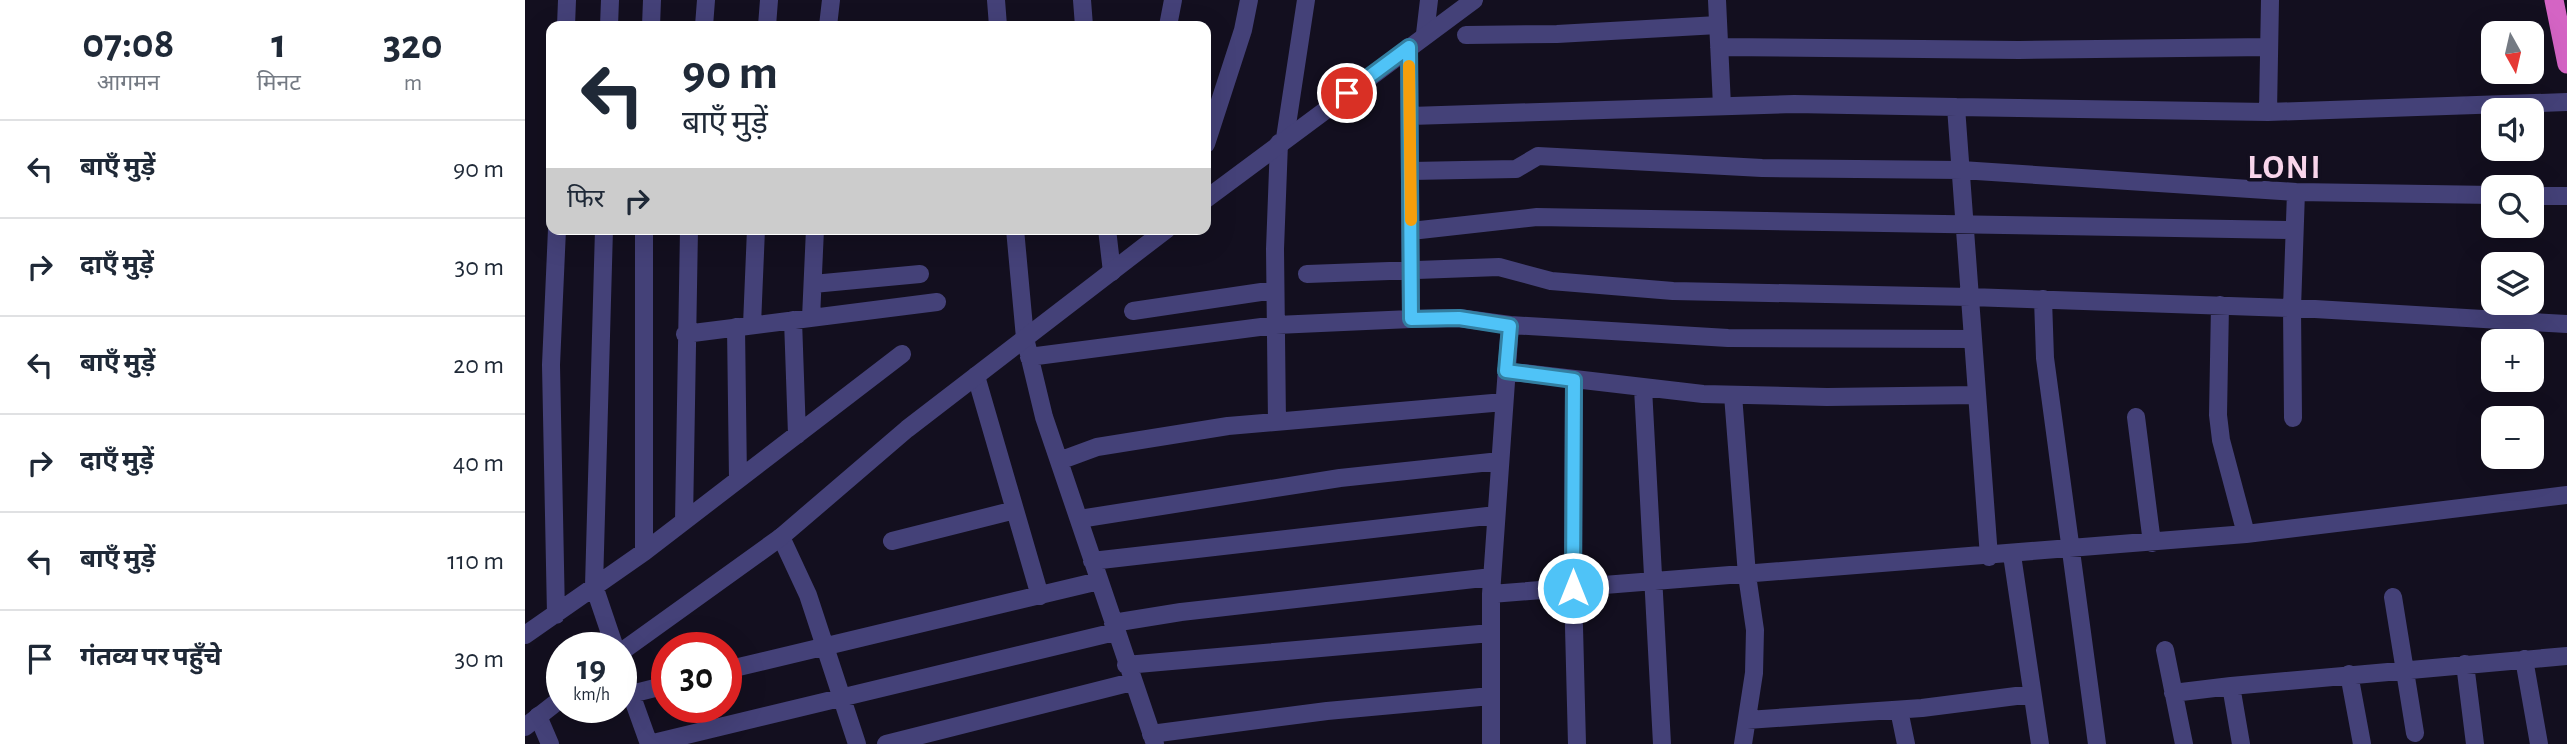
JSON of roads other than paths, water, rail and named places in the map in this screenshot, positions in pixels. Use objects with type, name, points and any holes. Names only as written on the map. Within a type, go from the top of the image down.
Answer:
[{"type":"highway","points":[[2554,0],[2567,64]]},
{"type":"street","points":[[566,21],[568,0]]},
{"type":"street","points":[[609,21],[610,0]]},
{"type":"street","points":[[651,21],[652,0]]},
{"type":"street","points":[[704,21],[706,0]]},
{"type":"street","points":[[767,21],[769,0]]},
{"type":"street","points":[[829,21],[831,0]]},
{"type":"street","points":[[996,0],[998,21]]},
{"type":"street","points":[[1082,0],[1084,21]]},
{"type":"street","points":[[1169,21],[1173,0]]},
{"type":"street","points":[[1211,129],[1243,30],[1249,0]]},
{"type":"street","points":[[1277,422],[1275,290],[1282,141],[1306,0]]},
{"type":"street","points":[[1425,34],[1429,0]]},
{"type":"street","points":[[1211,195],[1474,0]]},
{"type":"street","points":[[1717,0],[1722,106]]},
{"type":"street","points":[[2267,112],[2270,0]]},
{"type":"street","points":[[1466,35],[1557,34],[1718,25]]},
{"type":"street","points":[[1409,47],[1411,319]]},
{"type":"street","points":[[1719,47],[2019,50],[2269,47]]},
{"type":"street","points":[[1410,116],[1794,104],[2267,112],[2567,102]]},
{"type":"street","points":[[1956,107],[1989,557]]},
{"type":"street","points":[[1411,172],[1516,169],[1538,156],[1762,168],[1961,170],[2295,192],[2481,195]]},
{"type":"street","points":[[2293,418],[2291,308],[2295,192]]},
{"type":"street","points":[[2544,196],[2567,196]]},
{"type":"street","points":[[1411,231],[1537,218],[2294,230]]},
{"type":"street","points":[[556,615],[551,365],[557,235]]},
{"type":"street","points":[[604,235],[594,586],[610,632]]},
{"type":"street","points":[[643,552],[644,235]]},
{"type":"street","points":[[684,522],[685,334],[689,235]]},
{"type":"street","points":[[738,480],[744,326],[755,235]]},
{"type":"street","points":[[811,318],[815,235]]},
{"type":"street","points":[[1016,235],[1029,356],[1059,461],[1153,739],[1327,711],[1491,696]]},
{"type":"street","points":[[1108,235],[1112,272]]},
{"type":"street","points":[[637,640],[781,537],[907,429],[1159,235]]},
{"type":"street","points":[[1307,274],[1499,267],[1551,281],[1673,291],[2220,305],[2567,324]]},
{"type":"street","points":[[813,284],[921,274]]},
{"type":"street","points":[[1133,311],[1275,290]]},
{"type":"street","points":[[2043,299],[2045,358],[2097,744]]},
{"type":"street","points":[[685,334],[937,302]]},
{"type":"street","points":[[2220,305],[2218,415],[2221,440],[2246,534]]},
{"type":"street","points":[[1029,356],[1276,326],[1459,318],[1510,326],[1728,338],[1973,339]]},
{"type":"street","points":[[793,320],[797,435]]},
{"type":"street","points":[[1491,744],[1492,586],[1510,326]]},
{"type":"street","points":[[525,635],[684,522],[901,354]]},
{"type":"street","points":[[1506,371],[1643,388],[1733,395],[1977,395]]},
{"type":"street","points":[[976,376],[1040,596]]},
{"type":"street","points":[[1574,380],[1573,588],[1577,744]]},
{"type":"street","points":[[1643,388],[1662,744]]},
{"type":"street","points":[[1733,395],[1747,575],[1755,630],[1754,673],[1744,744]]},
{"type":"street","points":[[1059,461],[1097,447],[1144,437],[1504,401]]},
{"type":"street","points":[[2136,417],[2152,543]]},
{"type":"street","points":[[1079,519],[1340,478],[1500,461]]},
{"type":"street","points":[[637,711],[649,744],[1181,612],[1492,586],[1573,588],[1989,557],[2246,534],[2567,495]]},
{"type":"street","points":[[892,541],[1015,510]]},
{"type":"street","points":[[1093,561],[1496,515]]},
{"type":"street","points":[[781,537],[808,595],[857,744]]},
{"type":"street","points":[[2012,555],[2040,744]]},
{"type":"street","points":[[742,666],[1099,580]]},
{"type":"street","points":[[2393,597],[2415,733]]},
{"type":"street","points":[[886,744],[1129,673],[1491,633]]},
{"type":"street","points":[[2165,650],[2184,744]]},
{"type":"street","points":[[2173,693],[2405,668],[2567,656]]},
{"type":"street","points":[[2524,659],[2539,744]]},
{"type":"street","points":[[2465,664],[2475,744]]},
{"type":"street","points":[[2349,674],[2362,744]]},
{"type":"street","points":[[2231,686],[2241,744]]},
{"type":"street","points":[[1747,720],[1899,709],[2032,694]]},
{"type":"street","points":[[1899,709],[1906,744]]},
{"type":"street","points":[[546,711],[532,722],[550,744]]},
{"type":"district","name":"LONI","points":[[2285,166]]}]
